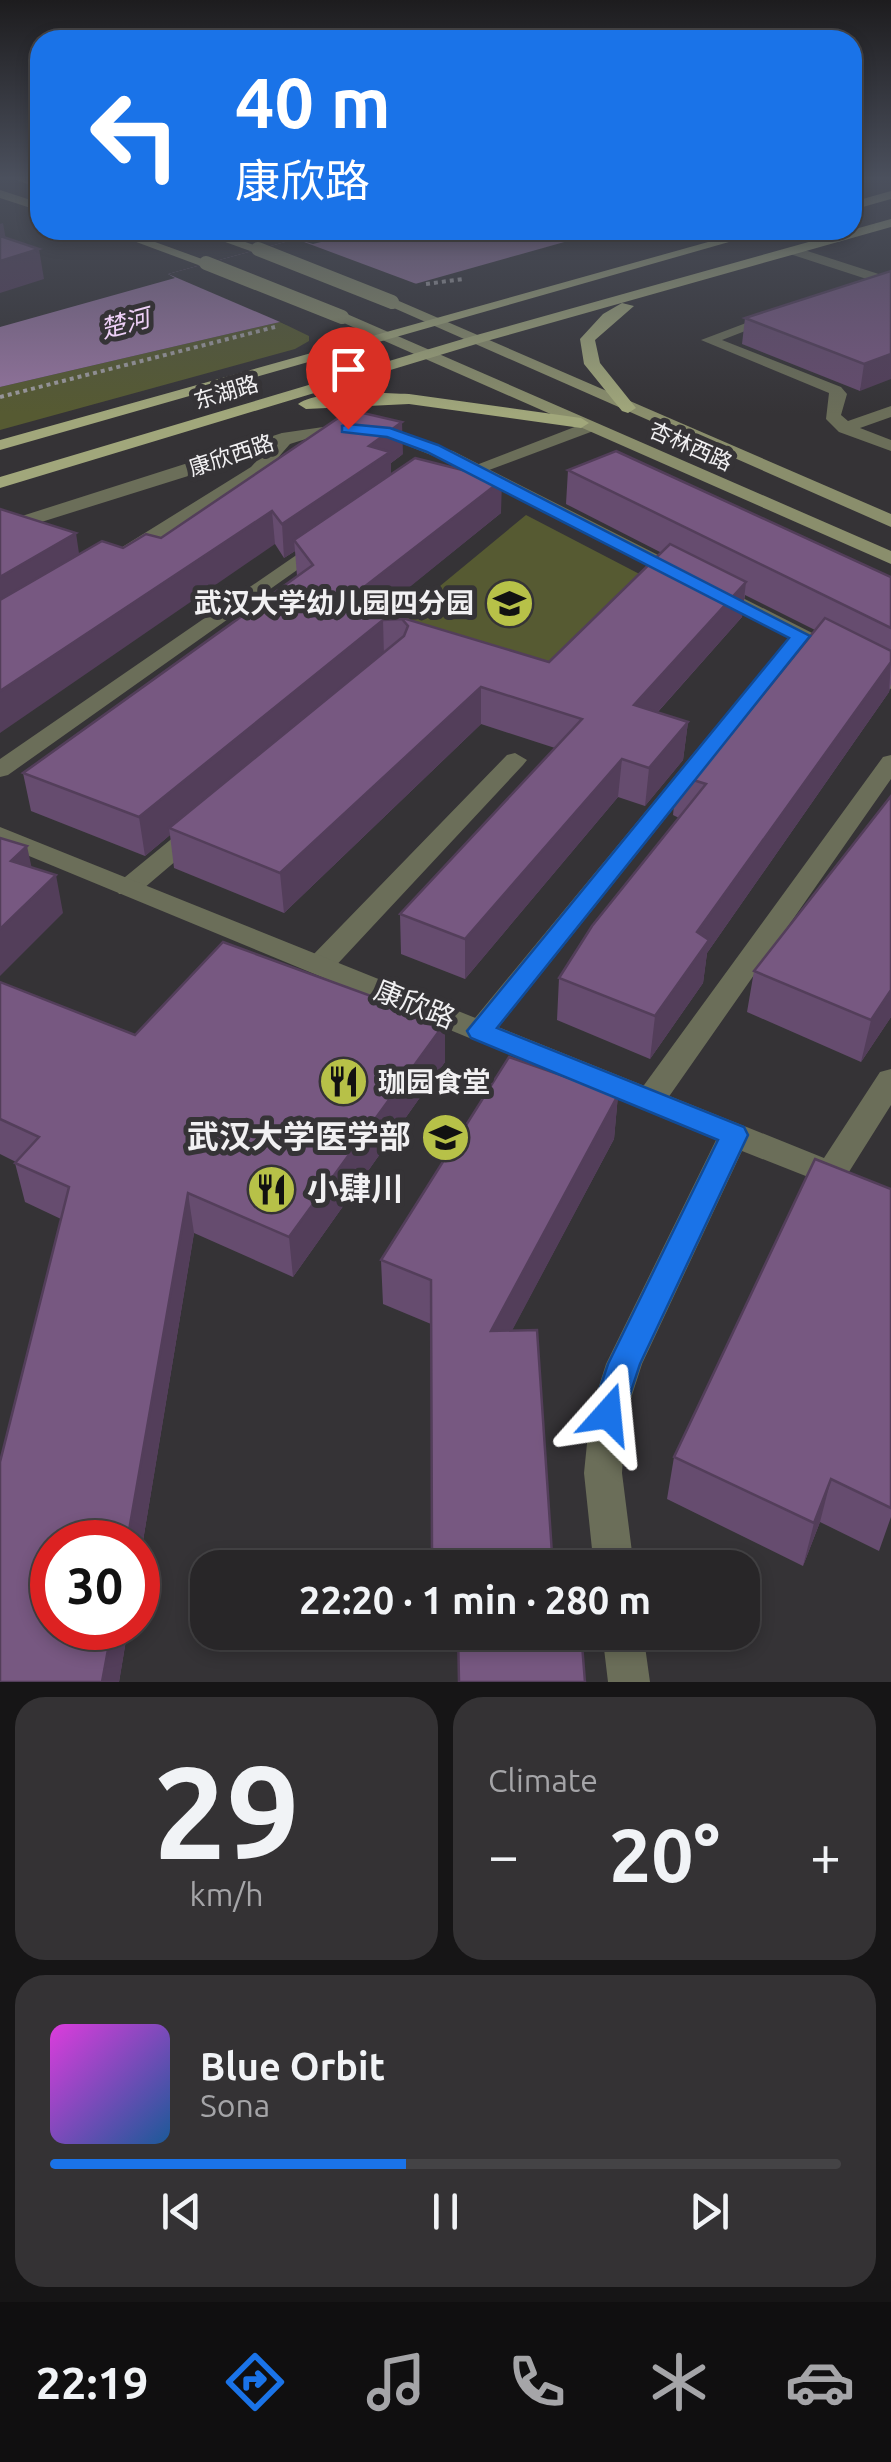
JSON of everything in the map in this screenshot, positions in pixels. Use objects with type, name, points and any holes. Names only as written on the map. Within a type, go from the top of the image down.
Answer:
[{"type":"main road","points":[[185,256],[342,317],[426,355]]},
{"type":"main road","points":[[277,256],[478,339]]},
{"type":"main road","name":"东湖路","points":[[0,445],[671,256]]},
{"type":"main road","points":[[628,408],[592,364],[587,339],[608,317],[651,293],[776,256]]},
{"type":"main road","name":"东湖路","points":[[0,482],[478,339],[651,293]]},
{"type":"main road","name":"杏林西路","points":[[478,339],[891,521]]},
{"type":"main road","name":"杏林西路","points":[[426,355],[891,558]]},
{"type":"main road","points":[[169,433],[270,410],[356,398],[438,400],[585,424]]},
{"type":"street","points":[[812,256],[889,281]]},
{"type":"street","points":[[850,293],[889,281]]},
{"type":"street","points":[[797,310],[708,340],[835,390],[839,394],[832,416],[845,428],[891,446]]},
{"type":"street","points":[[845,428],[891,411]]},
{"type":"street","points":[[476,470],[585,424]]},
{"type":"street","name":"康欣西路","points":[[0,529],[288,438],[332,430],[378,430],[439,461],[476,470],[891,682]]},
{"type":"street","points":[[114,560],[257,471],[288,438]]},
{"type":"street","points":[[0,770],[335,534]]},
{"type":"street","points":[[480,1031],[800,636]]},
{"type":"street","points":[[320,965],[514,760]]},
{"type":"street","points":[[650,1100],[891,762]]},
{"type":"street","points":[[128,888],[217,813]]},
{"type":"street","name":"康欣路","points":[[0,835],[861,1186]]},
{"type":"street","points":[[830,1174],[891,1080]]},
{"type":"street","points":[[612,1550],[603,1473],[608,1414],[624,1364],[734,1135]]},
{"type":"street","points":[[625,1650],[629,1682]]},
{"type":"path","points":[[0,397],[275,327]]},
{"type":"green space","points":[[280,322],[309,336],[309,341],[295,349],[0,430],[0,387]]},
{"type":"green space","points":[[526,515],[651,580],[541,689],[377,638]]},
{"type":"water","name":"楚河","points":[[232,256],[513,256],[280,322],[0,387],[0,327],[175,278],[168,274]]},
{"type":"pier","points":[[232,256],[343,256],[422,286],[287,325],[168,274]]},
{"type":"building","points":[[891,271],[891,354],[864,364],[745,318]]},
{"type":"building","points":[[350,410],[402,422],[369,446],[390,452],[282,524],[272,511],[0,691],[0,600],[102,541],[123,548],[146,534],[161,538]]},
{"type":"building","points":[[616,451],[891,577],[891,628],[568,470]]},
{"type":"building","points":[[415,458],[502,480],[346,601],[549,662],[670,544],[746,582],[634,705],[688,722],[649,768],[622,759],[465,939],[400,914],[582,719],[481,687],[280,873],[169,828],[404,636],[408,626],[402,619],[383,620],[139,817],[23,773],[313,565],[294,540]]},
{"type":"building","points":[[0,509],[76,533],[0,577]]},
{"type":"building","points":[[825,618],[891,651],[891,662],[697,932],[709,940],[655,1016],[559,978],[592,926],[706,784],[677,775],[715,729],[731,734]]},
{"type":"building","points":[[891,796],[891,990],[871,1020],[754,971]]},
{"type":"building","points":[[0,838],[27,846],[11,861],[56,875],[0,929]]},
{"type":"building","points":[[223,942],[445,1023],[289,1237],[188,1193],[131,1520],[30,1520],[30,1650],[108,1650],[102,1682],[0,1682],[0,1462],[69,1187],[15,1163],[39,1137],[0,1119],[0,982],[135,1035]]},
{"type":"building","points":[[509,1057],[618,1095],[491,1331],[537,1330],[552,1550],[432,1550],[431,1280],[381,1260]]},
{"type":"building","points":[[815,1159],[891,1189],[891,1508],[831,1479],[814,1523],[674,1457]]},
{"type":"building","points":[[458,1650],[582,1650],[585,1682],[459,1682]]},
{"type":"place","name":"武汉大学幼儿园四分园","points":[[509,603]]},
{"type":"place","name":"珈园食堂","points":[[343,1082]]},
{"type":"place","name":"武汉大学医学部","points":[[446,1137]]},
{"type":"place","name":"小肆川","points":[[272,1189]]},
{"type":"route","points":[[348,429],[390,432],[432,448],[800,636],[480,1031],[734,1135],[624,1364],[608,1414]]}]
